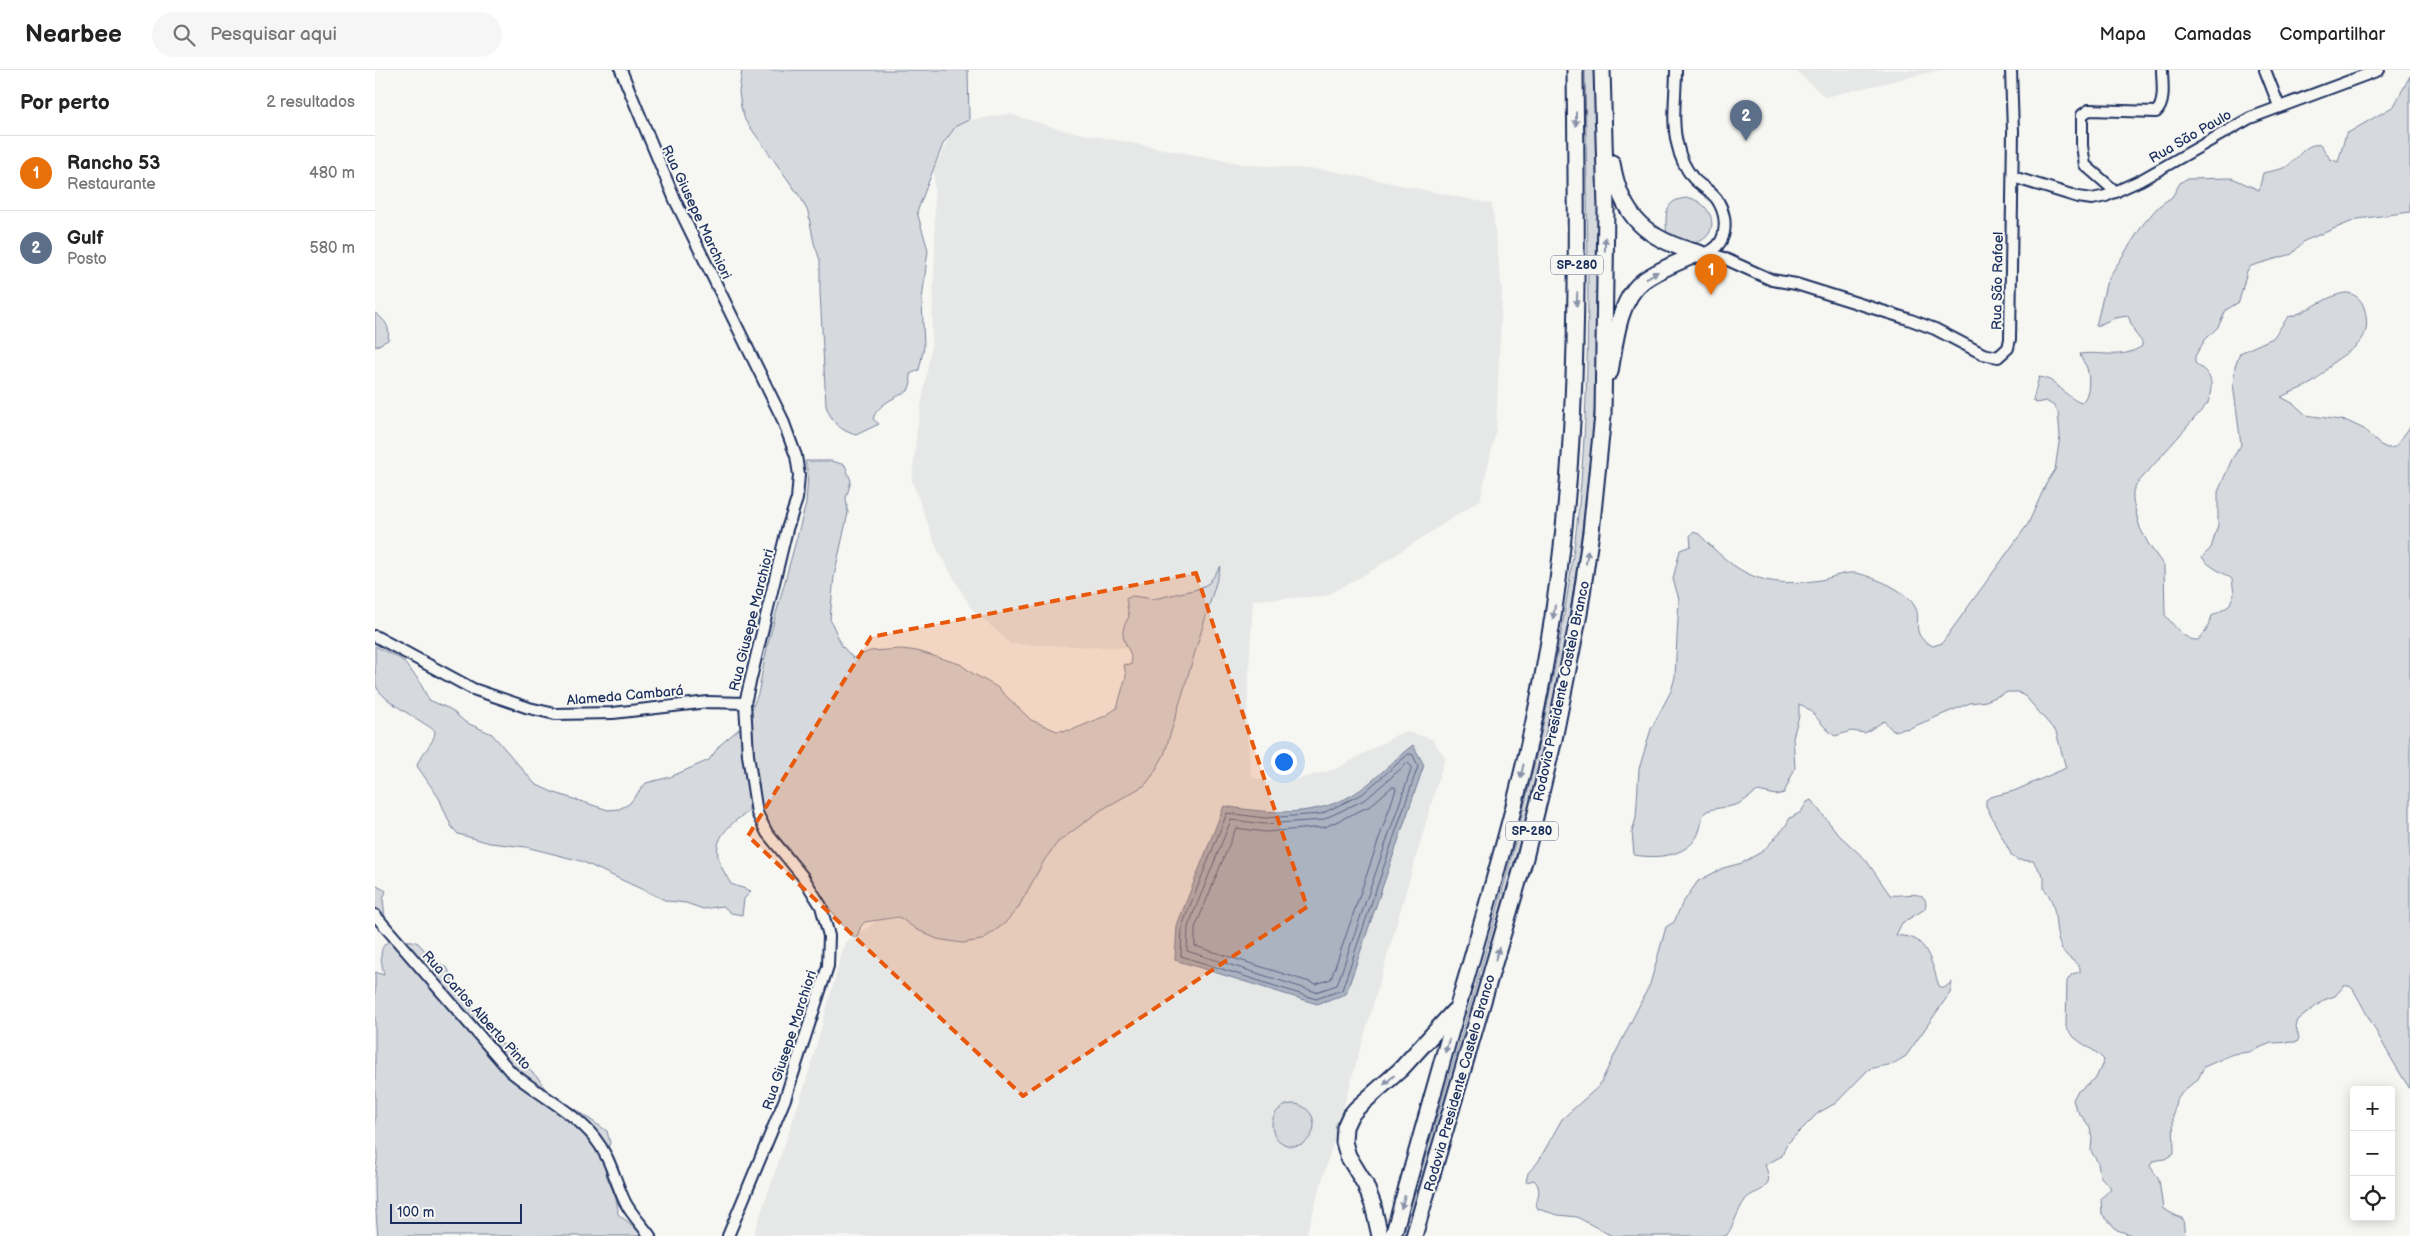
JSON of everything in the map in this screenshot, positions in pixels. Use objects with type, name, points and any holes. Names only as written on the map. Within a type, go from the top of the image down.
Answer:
[{"type":"highway","name":"Rodovia Presidente Castelo Branco","points":[[1393,1236],[1511,822],[1547,655],[1561,564],[1571,459],[1577,300],[1575,70]]},
{"type":"highway","name":"Rodovia Presidente Castelo Branco","points":[[1414,1236],[1525,858],[1554,739],[1579,614],[1591,532],[1603,415],[1606,208],[1602,70]]},
{"type":"highway","points":[[1603,105],[1615,181],[1631,216],[1655,237],[1678,248],[1702,253]]},
{"type":"highway","points":[[1603,415],[1617,336],[1628,301],[1641,282],[1653,274],[1702,253]]},
{"type":"highway","points":[[1380,1236],[1373,1205],[1365,1184],[1348,1156],[1344,1142],[1345,1127],[1350,1116],[1357,1108],[1401,1069],[1458,1006]]},
{"type":"street","name":"Rua Giusepe Marchiori","points":[[621,70],[675,200],[782,418],[796,456],[799,475],[797,498],[787,530],[745,703],[748,755],[757,813],[767,833],[803,877],[821,906],[829,936],[827,966],[821,992],[785,1099],[728,1236]]},
{"type":"street","points":[[1676,70],[1677,145],[1694,179],[1717,200],[1725,221],[1724,236],[1720,243],[1702,253]]},
{"type":"street","name":"Rua São Rafael","points":[[1702,253],[1721,258],[1771,280],[1796,284],[1907,319],[1935,329],[1983,354],[1998,357],[2007,348],[2010,339],[2013,178],[2011,70]]},
{"type":"street","points":[[2115,192],[2085,164],[2082,138],[2083,114],[2089,110],[2156,112],[2160,108],[2162,101],[2162,70]]},
{"type":"street","points":[[2265,70],[2279,106]]},
{"type":"street","name":"Rua São Paulo","points":[[2013,178],[2083,198],[2097,199],[2141,180],[2234,126],[2279,106],[2379,70]]},
{"type":"street","name":"Alameda Cambará","points":[[375,636],[473,689],[529,708],[555,714],[613,713],[709,702],[745,703]]},
{"type":"street","name":"Rua Carlos Alberto Pinto","points":[[375,915],[510,1071],[593,1135],[609,1157],[626,1203],[650,1236]]},
{"type":"highlighted area","points":[[1196,573],[1307,907],[1023,1096],[748,836],[871,637]]},
{"type":"shaded area","points":[[742,70],[968,70],[969,120],[956,126],[943,144],[917,212],[928,250],[922,300],[924,347],[919,370],[910,374],[911,383],[908,391],[878,409],[873,419],[879,424],[856,435],[845,431],[837,425],[826,406],[820,260],[814,243],[808,212],[801,198],[745,120],[739,92]]},
{"type":"shaded area","points":[[1585,70],[1597,70],[1600,305],[1591,453],[1577,566],[1558,680],[1534,792],[1408,1236],[1402,1236],[1502,892],[1545,718],[1562,630],[1575,541],[1585,424],[1588,247]]},
{"type":"shaded area","points":[[1795,70],[1940,70],[1825,97]]},
{"type":"shaded area","points":[[2410,76],[2410,212],[2358,219],[2304,241],[2292,254],[2251,266],[2247,271],[2239,302],[2226,310],[2218,327],[2205,340],[2195,356],[2195,363],[2206,372],[2211,380],[2208,403],[2136,485],[2133,491],[2133,501],[2140,528],[2164,566],[2165,615],[2184,635],[2193,640],[2198,640],[2206,631],[2212,616],[2229,606],[2234,594],[2232,579],[2212,567],[2202,557],[2211,548],[2218,525],[2218,492],[2232,459],[2241,445],[2233,384],[2235,367],[2240,353],[2273,338],[2288,317],[2327,299],[2348,293],[2360,299],[2367,321],[2364,336],[2360,342],[2335,361],[2312,383],[2281,397],[2294,404],[2306,415],[2347,421],[2364,429],[2379,444],[2387,448],[2395,447],[2410,427],[2410,1089],[2353,989],[2349,986],[2344,986],[2335,996],[2324,1000],[2298,1020],[2296,1027],[2299,1038],[2297,1042],[2271,1043],[2249,1052],[2233,1054],[2204,1067],[2198,1079],[2182,1092],[2176,1100],[2173,1116],[2174,1153],[2165,1159],[2153,1161],[2150,1166],[2159,1180],[2163,1209],[2183,1219],[2185,1236],[2134,1236],[2117,1230],[2102,1214],[2101,1199],[2111,1188],[2100,1176],[2098,1163],[2091,1151],[2092,1138],[2090,1127],[2076,1109],[2073,1100],[2077,1092],[2096,1078],[2104,1060],[2074,1037],[2066,1027],[2067,981],[2072,974],[2080,972],[2080,968],[2064,952],[2060,945],[2052,902],[2044,889],[2044,877],[2033,861],[2018,860],[2012,856],[1986,806],[1986,800],[1990,797],[2014,791],[2066,768],[2056,732],[2026,697],[2018,692],[2008,692],[1986,701],[1970,703],[1910,728],[1893,731],[1884,721],[1865,733],[1851,731],[1835,736],[1809,710],[1799,704],[1799,716],[1793,737],[1795,768],[1784,793],[1776,795],[1758,791],[1738,804],[1707,811],[1696,838],[1682,851],[1653,857],[1634,855],[1632,832],[1636,818],[1639,769],[1651,729],[1671,691],[1675,677],[1679,599],[1673,579],[1680,550],[1691,546],[1690,536],[1693,532],[1699,534],[1726,560],[1739,569],[1767,580],[1800,582],[1854,573],[1884,583],[1904,594],[1914,605],[1918,616],[1917,627],[1920,637],[1933,646],[1942,643],[2028,524],[2046,484],[2055,470],[2060,436],[2058,412],[2054,406],[2046,401],[2036,403],[2033,400],[2039,377],[2056,384],[2070,397],[2081,403],[2088,392],[2089,377],[2080,354],[2120,354],[2142,346],[2142,342],[2135,333],[2128,316],[2115,318],[2096,326],[2106,284],[2144,223],[2159,206],[2172,197],[2180,183],[2186,179],[2232,178],[2259,190],[2263,173],[2286,167],[2306,149],[2315,145],[2321,145],[2330,159],[2338,162],[2346,134],[2394,106]]},
{"type":"shaded area","points":[[1009,114],[1063,130],[1243,164],[1333,171],[1492,204],[1502,290],[1496,431],[1480,500],[1371,571],[1326,596],[1253,600],[1246,730],[1252,778],[1283,783],[1336,769],[1404,731],[1432,739],[1445,757],[1306,1236],[753,1236],[807,1079],[845,942],[879,920],[930,918],[1016,871],[1156,766],[1130,648],[1011,644],[971,608],[937,549],[912,481],[917,429],[931,348],[935,251],[934,170],[956,122]]},
{"type":"shaded area","points":[[1690,198],[1705,207],[1709,213],[1712,220],[1709,234],[1692,244],[1667,239],[1666,217],[1670,205],[1674,201]]},
{"type":"shaded area","points":[[375,313],[386,324],[388,340],[375,347]]},
{"type":"shaded area","points":[[805,461],[831,461],[845,465],[851,481],[846,498],[848,513],[834,576],[830,619],[842,646],[853,658],[870,651],[902,649],[917,651],[960,664],[997,687],[1031,720],[1057,731],[1072,730],[1105,716],[1117,708],[1126,676],[1124,664],[1131,665],[1130,653],[1123,637],[1125,625],[1129,617],[1126,599],[1132,596],[1154,599],[1198,589],[1209,583],[1221,566],[1164,755],[1152,776],[1145,785],[1101,810],[1058,842],[1045,859],[1018,908],[1004,924],[982,940],[962,943],[937,939],[916,929],[899,917],[865,922],[861,926],[857,937],[850,935],[798,866],[789,848],[767,825],[744,759],[749,810],[726,830],[721,837],[717,852],[731,884],[751,891],[744,899],[742,915],[731,913],[723,906],[703,909],[686,903],[667,901],[581,861],[526,847],[490,843],[458,834],[451,826],[439,798],[417,766],[433,740],[435,731],[386,698],[376,686],[375,646],[401,659],[418,679],[429,700],[450,709],[465,722],[492,734],[535,784],[552,792],[608,810],[619,809],[629,804],[646,783],[670,777],[709,760],[720,745],[746,723],[758,694],[768,643],[806,504],[808,474]]},
{"type":"shaded area","points":[[1811,800],[1839,835],[1866,860],[1890,895],[1914,894],[1924,898],[1926,902],[1925,909],[1902,923],[1896,935],[1912,938],[1923,946],[1930,959],[1939,986],[1944,988],[1952,982],[1950,993],[1906,1056],[1893,1064],[1869,1069],[1836,1103],[1818,1113],[1786,1145],[1782,1156],[1765,1165],[1769,1177],[1767,1184],[1745,1200],[1726,1236],[1612,1236],[1577,1217],[1558,1215],[1538,1209],[1536,1205],[1539,1192],[1538,1186],[1534,1180],[1526,1182],[1528,1173],[1538,1162],[1562,1119],[1599,1086],[1650,984],[1666,927],[1674,922],[1682,904],[1698,881],[1723,868],[1742,863],[1763,851],[1785,827],[1790,818],[1801,812],[1807,802]]},
{"type":"shaded area","points":[[375,885],[386,891],[383,899],[385,918],[375,914]]},
{"type":"shaded area","points":[[391,940],[418,943],[430,956],[448,969],[452,979],[487,1029],[539,1079],[544,1087],[547,1100],[553,1103],[566,1103],[607,1131],[610,1143],[606,1155],[605,1172],[615,1195],[618,1214],[645,1236],[378,1236],[375,1188],[377,1157],[375,1142],[375,972],[384,975],[381,955],[383,946]]},
{"type":"shaded area","points":[[1297,1104],[1305,1107],[1311,1113],[1314,1125],[1311,1137],[1305,1143],[1289,1146],[1281,1143],[1275,1137],[1272,1121],[1275,1113],[1281,1107]]},
{"type":"water","points":[[1413,745],[1424,765],[1346,994],[1317,1004],[1175,960],[1177,925],[1224,806],[1259,811],[1294,812],[1328,805],[1345,799],[1360,790]]},
{"type":"place","name":"Gulf","points":[[1746,141]]},
{"type":"place","name":"Rancho 53","points":[[1711,295]]}]
